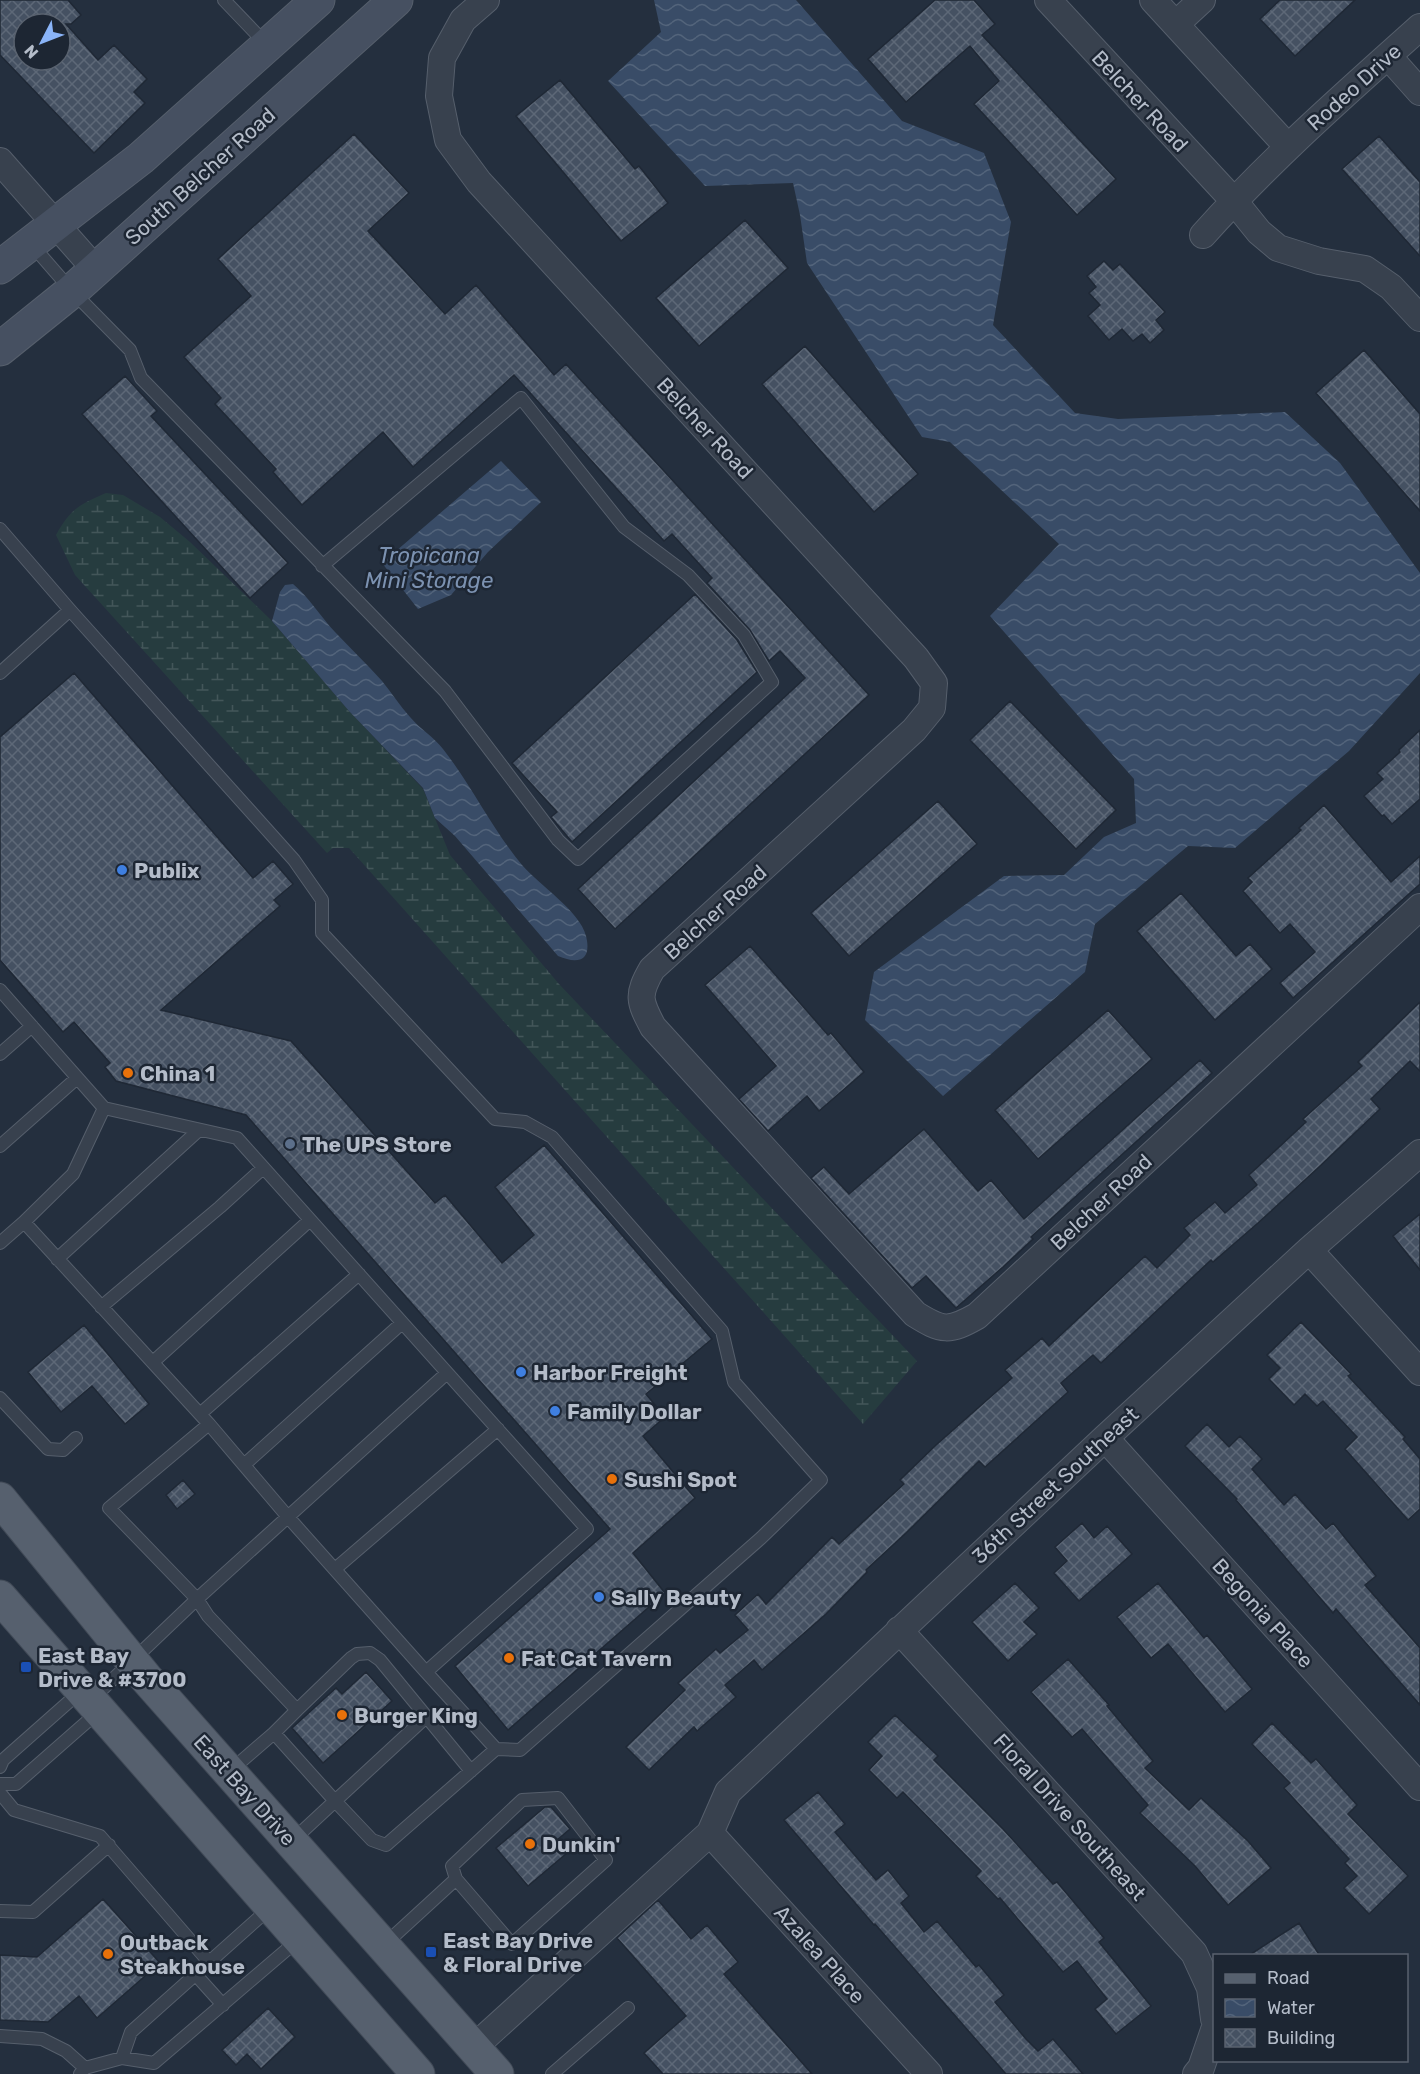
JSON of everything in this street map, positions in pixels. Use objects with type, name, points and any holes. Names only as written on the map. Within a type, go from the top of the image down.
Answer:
[{"type":"main road","points":[[0,267],[141,158],[318,0]]},
{"type":"main road","name":"South Belcher Road","points":[[0,349],[84,280],[396,0]]},
{"type":"main road","name":"East Bay Drive","points":[[0,1499],[132,1661],[496,2074]]},
{"type":"main road","points":[[0,1597],[418,2074]]},
{"type":"street","name":"Belcher Road","points":[[486,0],[463,20],[442,58],[439,96],[448,141],[478,182],[916,658],[934,683],[932,708],[914,730],[652,969],[642,987],[642,1008],[653,1027],[915,1314],[935,1327],[958,1327],[977,1316],[1420,907]]},
{"type":"street","name":"Belcher Road","points":[[1048,0],[1234,201],[1259,232],[1278,248],[1319,261],[1365,269],[1391,287],[1420,318]]},
{"type":"street","points":[[1153,0],[1288,147],[1203,235]]},
{"type":"street","points":[[1176,24],[1202,0]]},
{"type":"street","name":"Rodeo Drive","points":[[1288,147],[1420,27]]},
{"type":"street","points":[[1388,56],[1420,92]]},
{"type":"street","points":[[0,161],[44,234],[84,280]]},
{"type":"street","name":"36th Street Southeast","points":[[711,1833],[728,1792],[1105,1438],[1309,1250],[1420,1153]]},
{"type":"street","points":[[1309,1250],[1420,1372]]},
{"type":"street","name":"Begonia Place","points":[[1105,1438],[1420,1787]]},
{"type":"street","name":"Floral Drive Southeast","points":[[899,1630],[1194,1953],[1209,1988],[1213,2009]]},
{"type":"street","points":[[473,2048],[711,1833]]},
{"type":"street","name":"Azalea Place","points":[[711,1833],[929,2074]]},
{"type":"street","points":[[1196,2074],[1201,2068],[1213,2035]]},
{"type":"lane","points":[[224,0],[267,46]]},
{"type":"lane","points":[[84,280],[130,350],[141,378],[322,566],[445,692],[558,840],[578,859],[772,682],[744,635],[688,575],[624,527],[521,398],[322,566]]},
{"type":"lane","points":[[0,529],[294,860],[322,900],[322,933],[495,1119],[525,1122],[552,1137],[722,1331],[735,1382],[821,1480],[761,1538],[520,1750],[496,1749],[386,1845],[372,1840],[274,1733]]},
{"type":"lane","points":[[0,673],[70,610]]},
{"type":"lane","points":[[0,990],[104,1108],[237,1138],[587,1529],[426,1672]]},
{"type":"lane","points":[[0,1054],[32,1026]]},
{"type":"lane","points":[[0,1146],[77,1078]]},
{"type":"lane","points":[[0,1243],[73,1174],[104,1108]]},
{"type":"lane","points":[[57,1259],[199,1130]]},
{"type":"lane","points":[[101,1307],[220,1208],[263,1168]]},
{"type":"lane","points":[[153,1362],[310,1220]]},
{"type":"lane","points":[[24,1222],[245,1464],[288,1517],[496,1749]]},
{"type":"lane","points":[[200,1414],[359,1274]]},
{"type":"lane","points":[[245,1464],[402,1323]]},
{"type":"lane","points":[[0,1784],[16,1784],[91,1700],[197,1599],[447,1373]]},
{"type":"lane","points":[[0,1398],[48,1449],[63,1450],[76,1438]]},
{"type":"lane","points":[[209,1424],[109,1508],[197,1599],[208,1616],[297,1710]]},
{"type":"lane","points":[[335,1569],[498,1429]]},
{"type":"lane","points":[[229,1772],[274,1733],[351,1658],[357,1654],[370,1653],[380,1660],[471,1771]]},
{"type":"lane","points":[[0,1767],[3,1760],[91,1700]]},
{"type":"lane","points":[[291,1842],[426,1717]]},
{"type":"lane","points":[[0,1793],[14,1810],[100,1836],[209,1962]]},
{"type":"lane","points":[[558,1798],[606,1860],[512,1944],[456,1879],[452,1866],[522,1800],[558,1798]]},
{"type":"lane","points":[[0,1911],[33,1912],[109,1845]]},
{"type":"lane","points":[[383,1946],[456,1879]]},
{"type":"lane","points":[[122,2058],[131,2032],[272,1906]]},
{"type":"lane","points":[[0,2036],[42,2039],[66,2051],[83,2071],[122,2058],[154,2063],[299,1938]]},
{"type":"lane","points":[[196,1975],[223,2005]]},
{"type":"lane","points":[[552,2074],[628,2008]]},
{"type":"green space","points":[[106,493],[123,495],[160,517],[190,542],[270,619],[349,711],[423,789],[450,855],[559,984],[917,1361],[863,1424],[349,848],[333,848],[327,853],[75,575],[56,535],[71,513]]},
{"type":"water","points":[[654,0],[796,0],[902,121],[984,153],[1011,222],[993,325],[1075,413],[1118,419],[1285,412],[1340,463],[1420,573],[1420,673],[1349,751],[1235,848],[1188,846],[1095,924],[1085,972],[943,1096],[865,1020],[874,972],[1004,876],[1064,875],[1104,837],[1136,823],[1134,779],[990,616],[1059,544],[950,442],[922,437],[807,263],[793,183],[705,186],[608,81],[661,32]]},
{"type":"water","name":"Tropicana Mini Storage","points":[[501,461],[541,502],[488,552],[451,595],[418,609],[382,563]]},
{"type":"water","points":[[293,584],[382,681],[414,721],[439,745],[522,865],[576,917],[586,936],[587,951],[582,958],[572,960],[558,956],[455,836],[435,818],[423,788],[349,711],[272,621],[280,592],[285,585]]},
{"type":"building","points":[[0,0],[68,0],[81,15],[72,23],[72,12],[12,12],[12,68],[0,55]]},
{"type":"building","points":[[935,0],[974,0],[995,24],[982,35],[1116,179],[1077,215],[974,104],[999,81],[970,46],[906,102],[868,59]]},
{"type":"building","points":[[1280,0],[1355,0],[1295,56],[1260,19]]},
{"type":"building","points":[[72,31],[98,60],[114,45],[147,79],[134,92],[145,103],[94,153],[16,72],[72,72]]},
{"type":"building","points":[[560,80],[635,169],[639,166],[668,203],[621,241],[516,116]]},
{"type":"building","points":[[354,134],[409,193],[368,231],[445,314],[476,285],[554,375],[566,364],[869,695],[615,929],[578,889],[805,678],[780,651],[769,661],[750,630],[707,583],[712,578],[672,534],[664,541],[514,375],[413,467],[383,432],[302,505],[273,472],[276,469],[215,404],[221,398],[184,357],[251,296],[218,259]]},
{"type":"building","points":[[1379,136],[1420,182],[1420,256],[1342,169]]},
{"type":"building","points":[[745,220],[788,268],[699,346],[656,298]]},
{"type":"building","points":[[1104,261],[1113,270],[1120,264],[1165,312],[1156,320],[1164,330],[1150,343],[1142,334],[1133,341],[1122,329],[1109,340],[1088,316],[1100,305],[1089,293],[1096,287],[1087,276]]},
{"type":"building","points":[[805,346],[918,474],[874,512],[762,384]]},
{"type":"building","points":[[1364,350],[1420,414],[1420,511],[1316,393]]},
{"type":"building","points":[[125,376],[157,411],[151,416],[288,563],[250,598],[82,414]]},
{"type":"building","points":[[695,594],[737,640],[757,672],[572,842],[551,817],[557,812],[512,763]]},
{"type":"building","points":[[74,673],[253,878],[273,861],[293,884],[274,900],[280,906],[161,1010],[291,1041],[435,1203],[445,1195],[502,1263],[534,1235],[495,1187],[544,1145],[712,1339],[646,1394],[665,1417],[643,1436],[695,1498],[633,1553],[665,1593],[508,1730],[455,1666],[610,1529],[246,1115],[116,1081],[105,1067],[110,1063],[74,1022],[63,1032],[0,960],[0,737]]},
{"type":"building","points":[[1010,701],[1116,810],[1076,849],[970,740]]},
{"type":"building","points":[[1420,730],[1420,799],[1392,824],[1364,796],[1383,779],[1377,773]]},
{"type":"building","points":[[938,801],[977,844],[849,956],[811,913]]},
{"type":"building","points":[[1324,805],[1391,882],[1420,856],[1420,884],[1293,998],[1280,983],[1315,952],[1290,924],[1280,933],[1243,891],[1252,882],[1248,878],[1301,830],[1299,828]]},
{"type":"building","points":[[1181,893],[1236,956],[1250,944],[1272,969],[1215,1020],[1137,931]]},
{"type":"building","points":[[750,946],[828,1035],[831,1033],[864,1072],[819,1111],[807,1096],[768,1131],[739,1099],[776,1066],[705,985]]},
{"type":"building","points":[[1420,1002],[1420,1071],[1410,1061],[1371,1099],[1380,1109],[1319,1167],[1213,1262],[1211,1260],[1101,1363],[1093,1355],[1061,1383],[1068,1392],[985,1467],[979,1461],[866,1570],[867,1572],[826,1614],[762,1670],[754,1660],[725,1685],[736,1697],[697,1731],[694,1727],[649,1770],[626,1747],[685,1690],[678,1683],[716,1649],[720,1653],[748,1630],[735,1615],[758,1594],[766,1604],[832,1537],[839,1544],[904,1484],[900,1480],[936,1445],[1012,1378],[1005,1370],[1042,1338],[1049,1346],[1145,1256],[1157,1268],[1190,1235],[1184,1228],[1215,1202],[1225,1213],[1257,1185],[1249,1175],[1306,1122],[1303,1119],[1362,1066],[1358,1062]]},
{"type":"building","points":[[1108,1010],[1152,1059],[1038,1159],[995,1110]]},
{"type":"building","points":[[1200,1060],[1212,1073],[956,1308],[926,1276],[912,1288],[811,1178],[824,1167],[849,1194],[924,1129],[978,1191],[991,1180],[1024,1219]]},
{"type":"building","points":[[1420,1214],[1420,1270],[1393,1236]]},
{"type":"building","points":[[1301,1322],[1351,1374],[1348,1376],[1405,1437],[1403,1439],[1420,1459],[1420,1509],[1408,1520],[1345,1449],[1357,1437],[1323,1401],[1317,1406],[1305,1394],[1294,1405],[1269,1379],[1280,1368],[1267,1355]]},
{"type":"building","points":[[84,1325],[149,1404],[125,1424],[92,1386],[61,1412],[28,1372]]},
{"type":"building","points":[[1207,1424],[1229,1447],[1240,1436],[1262,1459],[1252,1469],[1284,1505],[1295,1494],[1326,1529],[1333,1523],[1376,1576],[1365,1585],[1420,1648],[1420,1705],[1336,1609],[1333,1613],[1237,1499],[1185,1446]]},
{"type":"building","points":[[183,1480],[195,1494],[177,1509],[166,1495]]},
{"type":"building","points":[[1082,1523],[1094,1538],[1107,1526],[1132,1554],[1079,1601],[1054,1573],[1067,1561],[1055,1547]]},
{"type":"building","points":[[1015,1583],[1039,1608],[1024,1622],[1037,1634],[1008,1661],[972,1622]]},
{"type":"building","points":[[1158,1583],[1204,1638],[1207,1635],[1252,1689],[1225,1712],[1168,1644],[1151,1658],[1117,1617]]},
{"type":"building","points":[[1068,1659],[1109,1705],[1107,1706],[1153,1761],[1145,1768],[1189,1810],[1201,1798],[1248,1841],[1271,1868],[1228,1905],[1195,1866],[1140,1813],[1148,1805],[1082,1729],[1072,1737],[1031,1692]]},
{"type":"building","name":"Burger King","points":[[366,1672],[392,1701],[323,1763],[292,1728],[336,1688],[342,1694]]},
{"type":"building","points":[[895,1715],[938,1756],[934,1760],[1003,1829],[1053,1884],[1057,1882],[1104,1938],[1099,1942],[1151,2006],[1116,2034],[1095,2009],[1107,1999],[1077,1961],[1063,1972],[1000,1898],[998,1899],[976,1876],[981,1871],[903,1792],[897,1798],[869,1770],[882,1756],[868,1742]]},
{"type":"building","points":[[1272,1723],[1311,1763],[1316,1759],[1357,1805],[1348,1814],[1408,1876],[1369,1914],[1344,1888],[1357,1876],[1345,1863],[1349,1859],[1284,1788],[1290,1783],[1252,1744]]},
{"type":"building","points":[[818,1792],[845,1824],[835,1832],[876,1880],[888,1870],[909,1896],[901,1903],[924,1932],[937,1921],[976,1967],[979,1965],[1004,1995],[995,2002],[1026,2039],[1038,2051],[1053,2039],[1083,2074],[1006,2074],[784,1820]]},
{"type":"building","name":"Dunkin'","points":[[545,1807],[551,1807],[570,1829],[557,1840],[567,1853],[528,1886],[496,1848]]},
{"type":"building","points":[[103,1899],[160,1963],[97,2018],[79,1996],[48,2022],[0,2020],[0,1955],[37,1957]]},
{"type":"building","points":[[658,1900],[691,1939],[707,1925],[738,1962],[724,1974],[812,2074],[663,2074],[644,2053],[686,2016],[617,1938]]},
{"type":"building","points":[[1299,1923],[1319,1954],[1251,1954]]},
{"type":"building","points":[[268,2008],[295,2037],[261,2069],[247,2054],[236,2065],[222,2050]]},
{"type":"place","name":"Publix","points":[[122,870]]},
{"type":"place","name":"China 1","points":[[128,1073]]},
{"type":"place","name":"The UPS Store","points":[[290,1144]]},
{"type":"place","name":"Harbor Freight","points":[[521,1372]]},
{"type":"place","name":"Family Dollar","points":[[555,1411]]},
{"type":"place","name":"Sushi Spot","points":[[612,1479]]},
{"type":"place","name":"Sally Beauty","points":[[599,1597]]},
{"type":"place","name":"Fat Cat Tavern","points":[[509,1658]]},
{"type":"place","name":"East Bay Drive & #3700","points":[[26,1667]]},
{"type":"place","name":"Burger King","points":[[342,1715]]},
{"type":"place","name":"Dunkin'","points":[[530,1844]]},
{"type":"place","name":"East Bay Drive & Floral Drive","points":[[431,1952]]},
{"type":"place","name":"Outback Steakhouse","points":[[108,1954]]}]
